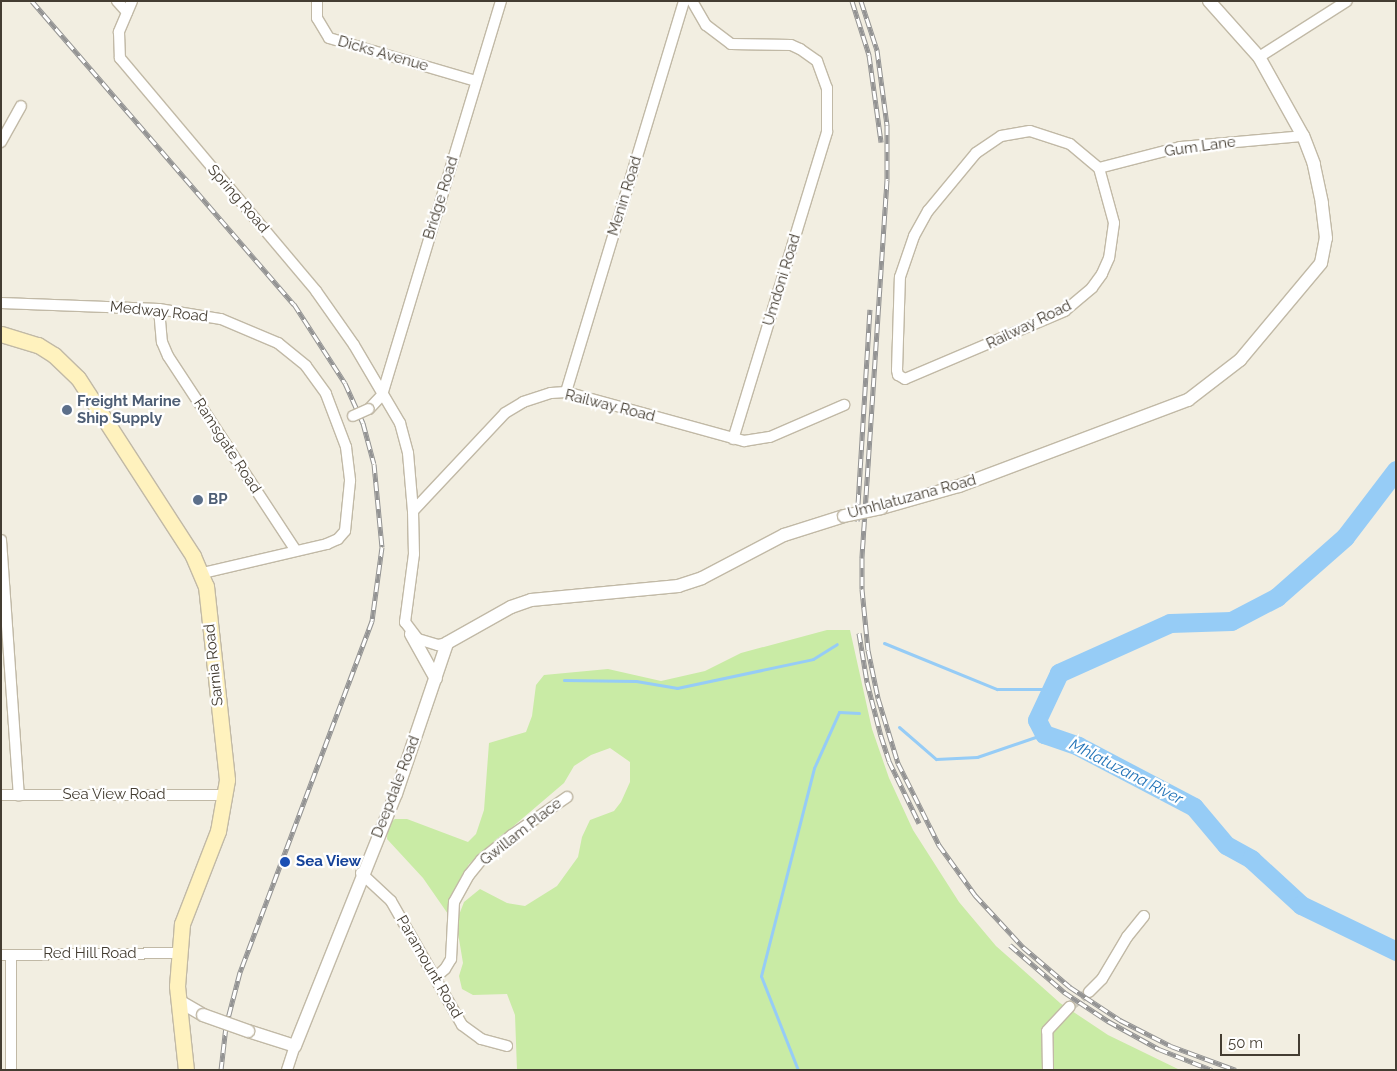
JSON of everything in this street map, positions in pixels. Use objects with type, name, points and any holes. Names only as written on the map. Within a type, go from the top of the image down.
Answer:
[{"type":"main road","name":"Sarnia Road","points":[[1,334],[38,345],[54,355],[78,378],[202,573],[226,795],[218,831],[186,908],[178,953],[179,1001],[186,1070]]},
{"type":"street","points":[[117,1],[127,12]]},
{"type":"street","name":"Spring Road","points":[[132,1],[118,45],[120,58],[130,73],[316,291],[354,345],[382,395]]},
{"type":"street","name":"Dicks Avenue","points":[[317,1],[316,18],[329,38],[476,81]]},
{"type":"street","name":"Bridge Road","points":[[382,395],[501,1]]},
{"type":"street","name":"Menin Road","points":[[566,392],[684,1]]},
{"type":"street","name":"Umdoni Road","points":[[692,1],[706,26],[724,40],[738,46],[791,46],[816,61],[827,88],[829,120],[733,439]]},
{"type":"street","name":"Umhlatuzana Road","points":[[447,643],[512,607],[532,600],[678,586],[702,578],[784,535],[844,516],[881,508],[959,486],[1156,414],[1188,400],[1240,360],[1321,263],[1325,252],[1322,203],[1314,164],[1303,136],[1259,57],[1209,1]]},
{"type":"street","points":[[1259,57],[1347,1]]},
{"type":"street","points":[[1,142],[21,106]]},
{"type":"street","name":"Railway Road","points":[[1030,131],[1070,144],[1099,168],[1108,196],[1114,231],[1109,258],[1092,288],[1065,311],[1034,325],[909,380],[898,375],[900,277],[906,253],[928,211],[967,162],[1001,136],[1030,131]]},
{"type":"street","name":"Gum Lane","points":[[1099,168],[1180,147],[1303,136]]},
{"type":"street","name":"Medway Road","points":[[1,303],[159,310],[221,319],[278,343],[306,366],[326,394],[339,422],[350,480],[345,531],[338,539],[327,544],[202,573]]},
{"type":"street","name":"Ramsgate Road","points":[[159,310],[162,342],[168,356],[296,551]]},
{"type":"street","name":"Railway Road","points":[[414,511],[505,413],[535,397],[566,392],[744,441],[770,437],[844,405]]},
{"type":"street","points":[[339,422],[369,409],[382,395],[400,423],[408,453],[414,511],[414,554],[404,614],[411,634],[436,679]]},
{"type":"street","points":[[1,540],[3,591],[19,796]]},
{"type":"street","points":[[411,634],[426,643],[447,643]]},
{"type":"street","name":"Deepdale Road","points":[[287,1070],[362,872],[396,794],[447,643]]},
{"type":"street","name":"Sea View Road","points":[[1,795],[226,795]]},
{"type":"street","name":"Gwillam Place","points":[[436,976],[446,969],[450,959],[454,902],[469,875],[496,848],[567,797]]},
{"type":"street","name":"Paramount Road","points":[[362,872],[391,901],[436,976],[462,1026],[471,1034],[507,1046]]},
{"type":"street","points":[[1089,992],[1102,980],[1127,937],[1144,916]]},
{"type":"street","name":"Red Hill Road","points":[[6,955],[178,953]]},
{"type":"street","points":[[6,955],[11,1070]]},
{"type":"street","points":[[179,1001],[203,1015],[295,1046]]},
{"type":"street","points":[[1048,1070],[1047,1031],[1056,1018],[1069,1007]]},
{"type":"green space","points":[[827,630],[850,630],[872,729],[889,778],[913,830],[959,902],[996,946],[1060,1003],[1108,1035],[1180,1070],[517,1070],[515,1015],[507,994],[473,995],[462,989],[459,976],[463,963],[457,927],[459,915],[464,902],[480,889],[507,903],[525,906],[557,886],[578,857],[582,837],[590,820],[614,811],[621,802],[630,782],[630,762],[610,748],[591,755],[574,766],[564,783],[469,864],[449,901],[448,914],[423,878],[387,839],[388,824],[395,819],[407,819],[468,842],[476,834],[484,810],[489,743],[526,732],[532,716],[536,685],[544,675],[608,669],[661,681],[705,671],[741,653]]},
{"type":"waterway","name":"Mhlatuzana River","points":[[1396,470],[1345,537],[1277,597],[1231,621],[1170,623],[1059,673],[1037,720],[1044,734],[1078,746],[1194,807],[1226,845],[1251,859],[1301,905],[1396,951]]},
{"type":"waterway","points":[[884,643],[997,689],[1051,689]]},
{"type":"waterway","points":[[564,680],[636,681],[677,688],[813,659],[837,644]]},
{"type":"waterway","points":[[798,1070],[761,976],[814,768],[839,712],[859,713]]},
{"type":"waterway","points":[[899,727],[936,759],[977,757],[1044,734]]},
{"type":"tunnel","points":[[1069,1007],[1089,992]]},
{"type":"railway","points":[[32,1],[294,304],[345,383],[363,423],[374,464],[382,547],[372,621],[240,972],[226,1026],[221,1070]]},
{"type":"railway","points":[[852,1],[869,55],[881,142]]},
{"type":"railway","points":[[861,1],[877,50],[887,125],[887,180],[862,558],[862,589],[868,650],[878,698],[898,763],[939,845],[975,895],[1023,947],[1070,987],[1120,1020],[1171,1046],[1236,1070]]},
{"type":"railway","points":[[857,521],[870,309]]},
{"type":"railway","points":[[859,633],[867,682],[881,736],[889,761],[919,823]]},
{"type":"railway","points":[[1010,945],[1064,992],[1108,1021],[1159,1049],[1212,1070]]},
{"type":"place","name":"Freight Marine Ship Supply","points":[[67,410]]},
{"type":"place","name":"BP","points":[[198,500]]},
{"type":"place","name":"Sea View","points":[[285,862]]}]
